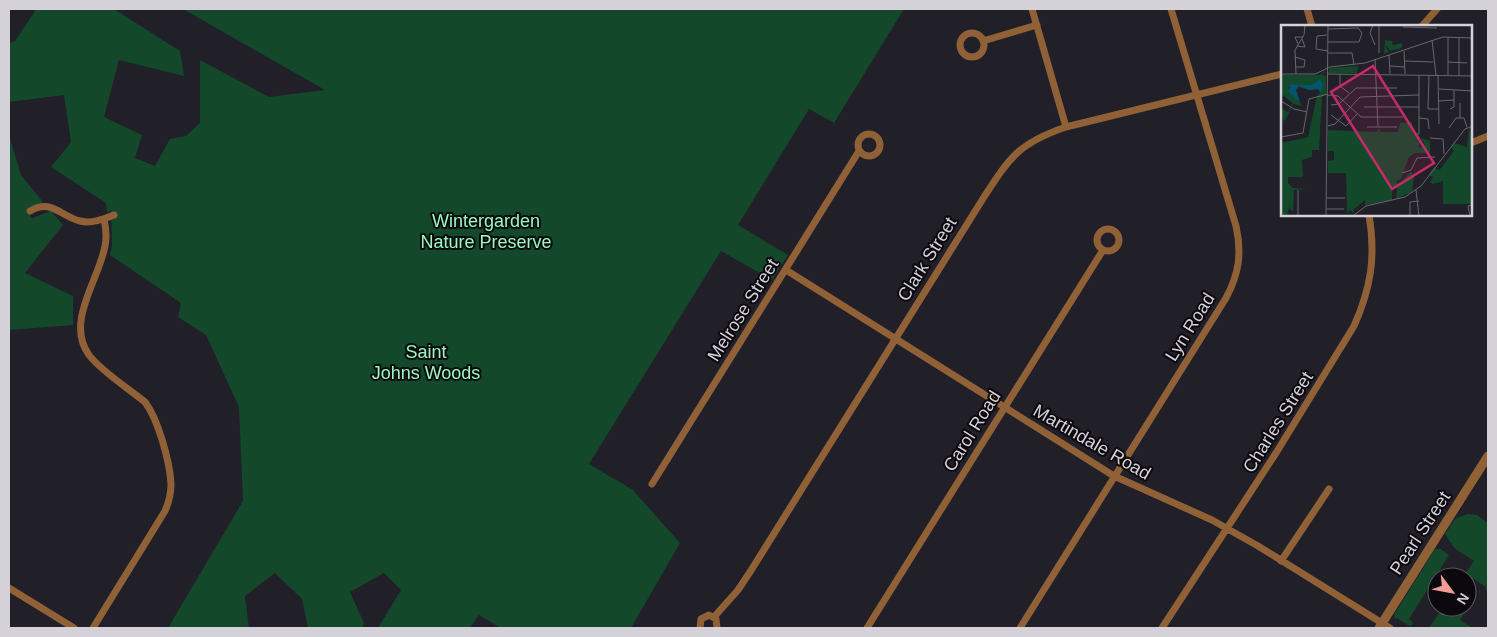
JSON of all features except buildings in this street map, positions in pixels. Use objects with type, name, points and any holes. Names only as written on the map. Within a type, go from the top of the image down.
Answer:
[{"type":"street","points":[[1032,9],[1066,127]]},
{"type":"street","name":"Lyn Road","points":[[1020,628],[1226,298],[1236,276],[1239,263],[1239,238],[1170,9]]},
{"type":"street","points":[[1307,9],[1312,25]]},
{"type":"street","points":[[1423,25],[1437,9]]},
{"type":"street","points":[[983,41],[1036,25]]},
{"type":"street","name":"Clark Street","points":[[700,628],[699,622],[703,617],[708,615],[714,617],[738,590],[750,572],[1003,168],[1014,155],[1033,140],[1066,127],[1281,74]]},
{"type":"street","points":[[1472,143],[1488,136]]},
{"type":"street","name":"Melrose Street","points":[[652,484],[859,151]]},
{"type":"street","points":[[30,211],[39,206],[46,206],[80,221],[104,219],[114,215]]},
{"type":"street","name":"Charles Street","points":[[1162,628],[1227,529],[1354,326],[1364,303],[1372,266],[1373,248],[1368,216]]},
{"type":"street","points":[[93,628],[165,511],[171,491],[169,471],[158,428],[151,410],[145,402],[95,362],[86,350],[81,338],[85,306],[105,246],[104,219]]},
{"type":"street","name":"Carol Road","points":[[867,628],[1103,250]]},
{"type":"street","name":"Martindale Road","points":[[786,270],[1114,476],[1212,520],[1282,561],[1383,627]]},
{"type":"street","name":"Pearl Street","points":[[1383,627],[1488,456]]},
{"type":"street","points":[[1282,561],[1329,489]]},
{"type":"street","points":[[9,588],[74,628]]},
{"type":"street","points":[[714,617],[718,622],[717,628]]},
{"type":"green space","name":"Wintergarden Nature Preserve","points":[[32,9],[114,9],[180,51],[184,76],[119,60],[104,117],[142,135],[135,158],[155,166],[170,139],[186,136],[200,123],[200,60],[269,97],[325,90],[183,9],[904,9],[834,123],[809,109],[738,225],[788,255],[772,280],[721,251],[589,464],[633,490],[680,543],[631,628],[501,628],[479,615],[470,628],[378,628],[401,590],[384,573],[350,592],[364,623],[362,628],[308,628],[302,599],[275,573],[245,596],[249,628],[168,628],[243,501],[239,407],[206,335],[178,317],[181,303],[110,255],[112,245],[111,211],[107,212],[106,203],[51,167],[71,142],[64,95],[9,102],[9,43],[15,41],[35,11]]},
{"type":"green space","points":[[9,135],[21,175],[43,202],[25,210],[32,218],[51,211],[63,225],[25,273],[73,296],[73,325],[9,330]]},
{"type":"green space","points":[[1467,514],[1477,515],[1488,523],[1488,591],[1485,589],[1486,587],[1477,581],[1477,567],[1470,567],[1474,561],[1454,548],[1445,534],[1455,519]]},
{"type":"green space","points":[[1435,549],[1441,549],[1449,555],[1442,567],[1427,567],[1427,590],[1409,619],[1413,622],[1411,627],[1397,618],[1395,619],[1394,615]]},
{"type":"green space","points":[[1436,617],[1462,617],[1460,620],[1473,628],[1429,628]]},
{"type":"park label","name":"Saint Johns Woods","points":[[426,362]]}]
